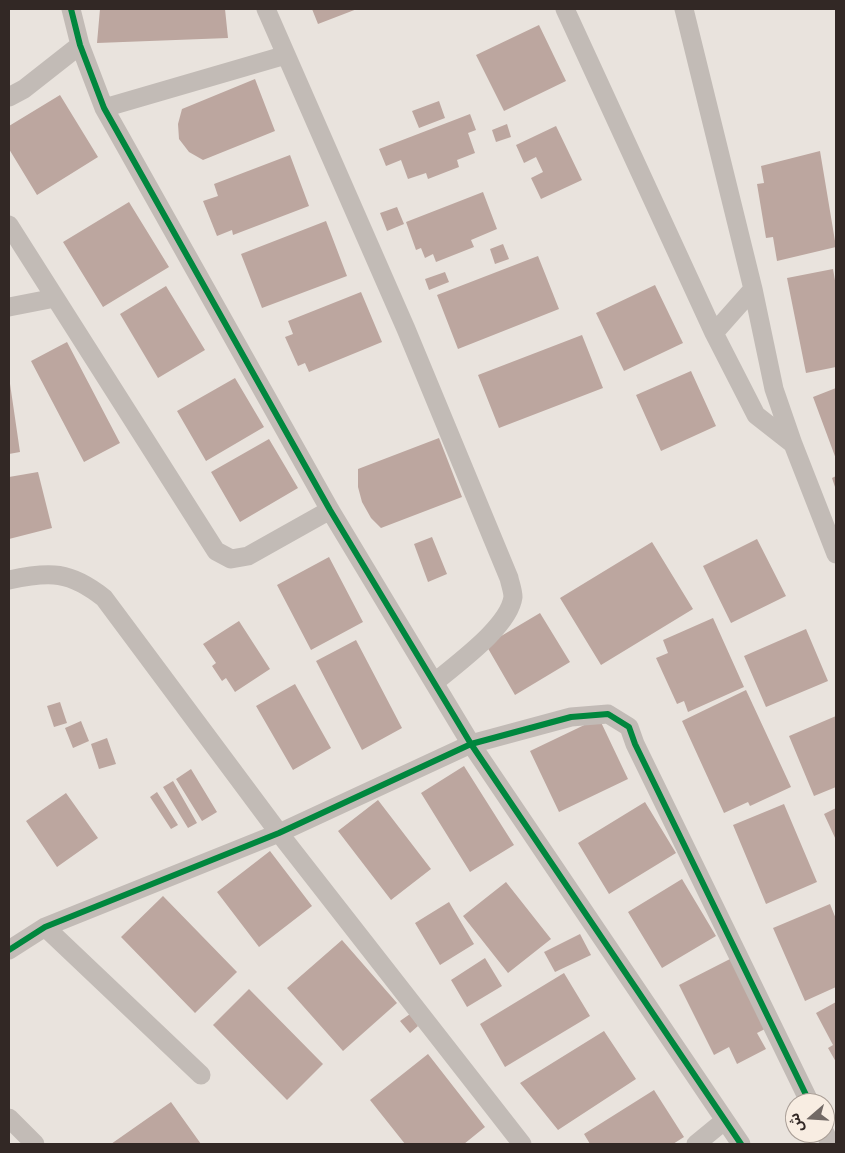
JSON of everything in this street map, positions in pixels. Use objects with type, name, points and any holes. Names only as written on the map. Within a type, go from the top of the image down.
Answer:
[{"type":"street","points":[[71,9],[80,45],[104,108],[330,510],[471,744],[741,1144]]},
{"type":"street","points":[[266,9],[406,329],[509,578],[513,596],[508,611],[484,640],[434,683]]},
{"type":"street","points":[[565,9],[714,333],[756,415],[793,444]]},
{"type":"street","points":[[684,9],[753,290],[774,389],[793,444],[836,554]]},
{"type":"street","points":[[9,97],[24,89],[80,45]]},
{"type":"street","points":[[104,108],[286,55]]},
{"type":"street","points":[[9,224],[216,551],[231,559],[248,556],[330,510]]},
{"type":"street","points":[[714,333],[753,290]]},
{"type":"street","points":[[9,307],[55,298]]},
{"type":"street","points":[[9,580],[47,574],[69,576],[86,584],[104,598],[279,832],[522,1144]]},
{"type":"street","points":[[9,950],[45,927],[279,832],[471,744],[571,717],[608,714],[629,727],[635,744],[805,1093]]},
{"type":"street","points":[[45,927],[202,1075]]},
{"type":"street","points":[[9,1118],[35,1144]]},
{"type":"street","points":[[696,1144],[724,1121]]},
{"type":"building","points":[[100,9],[225,9],[228,38],[97,43]]},
{"type":"building","points":[[312,9],[357,9],[318,24]]},
{"type":"building","points":[[539,25],[566,81],[504,111],[476,55]]},
{"type":"building","points":[[255,79],[275,131],[203,160],[189,152],[179,139],[178,124],[182,109]]},
{"type":"building","points":[[60,95],[98,157],[37,195],[9,149],[9,126]]},
{"type":"building","points":[[439,101],[445,118],[419,128],[412,111]]},
{"type":"building","points":[[470,114],[476,130],[468,133],[475,153],[457,160],[459,167],[428,179],[426,173],[408,179],[401,160],[386,166],[379,149]]},
{"type":"building","points":[[507,124],[511,137],[496,142],[492,130]]},
{"type":"building","points":[[556,126],[582,180],[541,199],[531,178],[543,172],[536,157],[524,163],[516,145]]},
{"type":"building","points":[[820,151],[836,247],[777,261],[773,237],[766,238],[757,184],[764,183],[761,166]]},
{"type":"building","points":[[290,155],[309,206],[233,235],[232,230],[217,236],[203,201],[218,196],[214,184]]},
{"type":"building","points":[[483,192],[497,229],[471,240],[474,247],[436,262],[433,254],[425,258],[421,248],[416,250],[406,222]]},
{"type":"building","points":[[129,202],[169,267],[103,307],[63,242]]},
{"type":"building","points":[[397,207],[404,224],[387,231],[380,213]]},
{"type":"building","points":[[326,221],[347,276],[262,308],[241,254]]},
{"type":"building","points":[[503,244],[509,259],[495,264],[490,249]]},
{"type":"building","points":[[538,256],[559,309],[458,349],[437,295]]},
{"type":"building","points":[[833,269],[836,286],[836,367],[806,373],[787,278]]},
{"type":"building","points":[[445,272],[449,282],[429,290],[425,279]]},
{"type":"building","points":[[655,285],[683,343],[624,371],[596,313]]},
{"type":"building","points":[[166,286],[205,350],[158,378],[120,314]]},
{"type":"building","points":[[361,292],[382,342],[309,372],[305,363],[298,366],[285,337],[293,334],[288,321]]},
{"type":"building","points":[[582,335],[603,388],[499,428],[478,375]]},
{"type":"building","points":[[67,342],[120,443],[84,462],[31,361]]},
{"type":"building","points":[[691,371],[716,426],[661,451],[636,395]]},
{"type":"building","points":[[9,377],[20,452],[9,454]]},
{"type":"building","points":[[235,378],[264,427],[206,461],[177,411]]},
{"type":"building","points":[[836,388],[836,459],[813,397]]},
{"type":"building","points":[[439,438],[462,497],[381,528],[371,518],[362,502],[358,487],[358,469]]},
{"type":"building","points":[[269,439],[298,488],[240,522],[211,472]]},
{"type":"building","points":[[38,472],[52,528],[9,539],[9,477]]},
{"type":"building","points":[[836,476],[836,490],[832,478]]},
{"type":"building","points":[[432,537],[447,574],[428,582],[414,544]]},
{"type":"building","points":[[757,539],[786,596],[731,623],[703,566]]},
{"type":"building","points":[[652,542],[693,609],[601,665],[560,598]]},
{"type":"building","points":[[329,557],[363,622],[311,650],[277,585]]},
{"type":"building","points":[[540,613],[570,662],[515,695],[486,645]]},
{"type":"building","points":[[713,618],[744,687],[688,712],[684,701],[677,704],[656,658],[668,653],[663,640]]},
{"type":"building","points":[[239,621],[270,669],[235,692],[226,678],[222,681],[212,666],[216,663],[203,644]]},
{"type":"building","points":[[806,629],[828,681],[766,707],[744,656]]},
{"type":"building","points":[[356,640],[402,728],[362,750],[316,661]]},
{"type":"building","points":[[295,684],[331,748],[293,770],[256,706]]},
{"type":"building","points":[[746,690],[791,787],[750,806],[748,802],[724,813],[682,721]]},
{"type":"building","points":[[60,702],[67,723],[54,727],[47,706]]},
{"type":"building","points":[[836,716],[836,787],[814,796],[789,736]]},
{"type":"building","points":[[599,718],[628,779],[559,812],[530,751]]},
{"type":"building","points":[[81,721],[89,741],[73,748],[65,728]]},
{"type":"building","points":[[107,738],[116,764],[99,769],[91,744]]},
{"type":"building","points":[[464,766],[514,845],[470,872],[421,793]]},
{"type":"building","points":[[191,769],[217,812],[202,821],[176,779]]},
{"type":"building","points":[[173,781],[197,823],[188,828],[163,787]]},
{"type":"building","points":[[157,792],[178,825],[171,829],[150,797]]},
{"type":"building","points":[[66,793],[98,838],[57,867],[26,821]]},
{"type":"building","points":[[378,800],[431,869],[391,900],[338,831]]},
{"type":"building","points":[[645,802],[676,853],[609,894],[578,843]]},
{"type":"building","points":[[784,804],[817,882],[766,904],[733,825]]},
{"type":"building","points":[[836,808],[836,840],[824,814]]},
{"type":"building","points":[[270,851],[312,906],[259,947],[217,892]]},
{"type":"building","points":[[682,879],[716,936],[662,968],[628,912]]},
{"type":"building","points":[[506,882],[551,939],[508,973],[463,916]]},
{"type":"building","points":[[163,896],[237,972],[195,1013],[121,937]]},
{"type":"building","points":[[449,902],[474,944],[440,965],[415,923]]},
{"type":"building","points":[[830,904],[836,919],[836,987],[805,1001],[773,928]]},
{"type":"building","points":[[580,934],[591,955],[555,972],[544,952]]},
{"type":"building","points":[[342,940],[397,1003],[343,1051],[287,988]]},
{"type":"building","points":[[485,958],[502,986],[467,1007],[451,980]]},
{"type":"building","points":[[730,959],[765,1029],[757,1033],[766,1049],[737,1064],[729,1047],[714,1055],[679,985]]},
{"type":"building","points":[[564,973],[590,1016],[505,1067],[480,1024]]},
{"type":"building","points":[[249,989],[323,1064],[287,1100],[213,1025]]},
{"type":"building","points":[[836,1002],[836,1062],[828,1048],[833,1045],[816,1013]]},
{"type":"building","points":[[410,1014],[418,1026],[410,1033],[400,1021]]},
{"type":"building","points":[[604,1031],[636,1079],[558,1130],[520,1083]]},
{"type":"building","points":[[428,1054],[485,1127],[464,1144],[405,1144],[370,1100]]},
{"type":"building","points":[[654,1090],[684,1137],[673,1144],[590,1144],[584,1134]]},
{"type":"building","points":[[171,1102],[201,1144],[111,1144]]},
{"type":"cycle path","points":[[71,9],[80,45],[104,108],[330,510],[471,744],[741,1144]]},
{"type":"cycle path","points":[[9,950],[45,927],[279,833],[471,744],[571,717],[608,714],[629,727],[635,744],[805,1093]]}]
